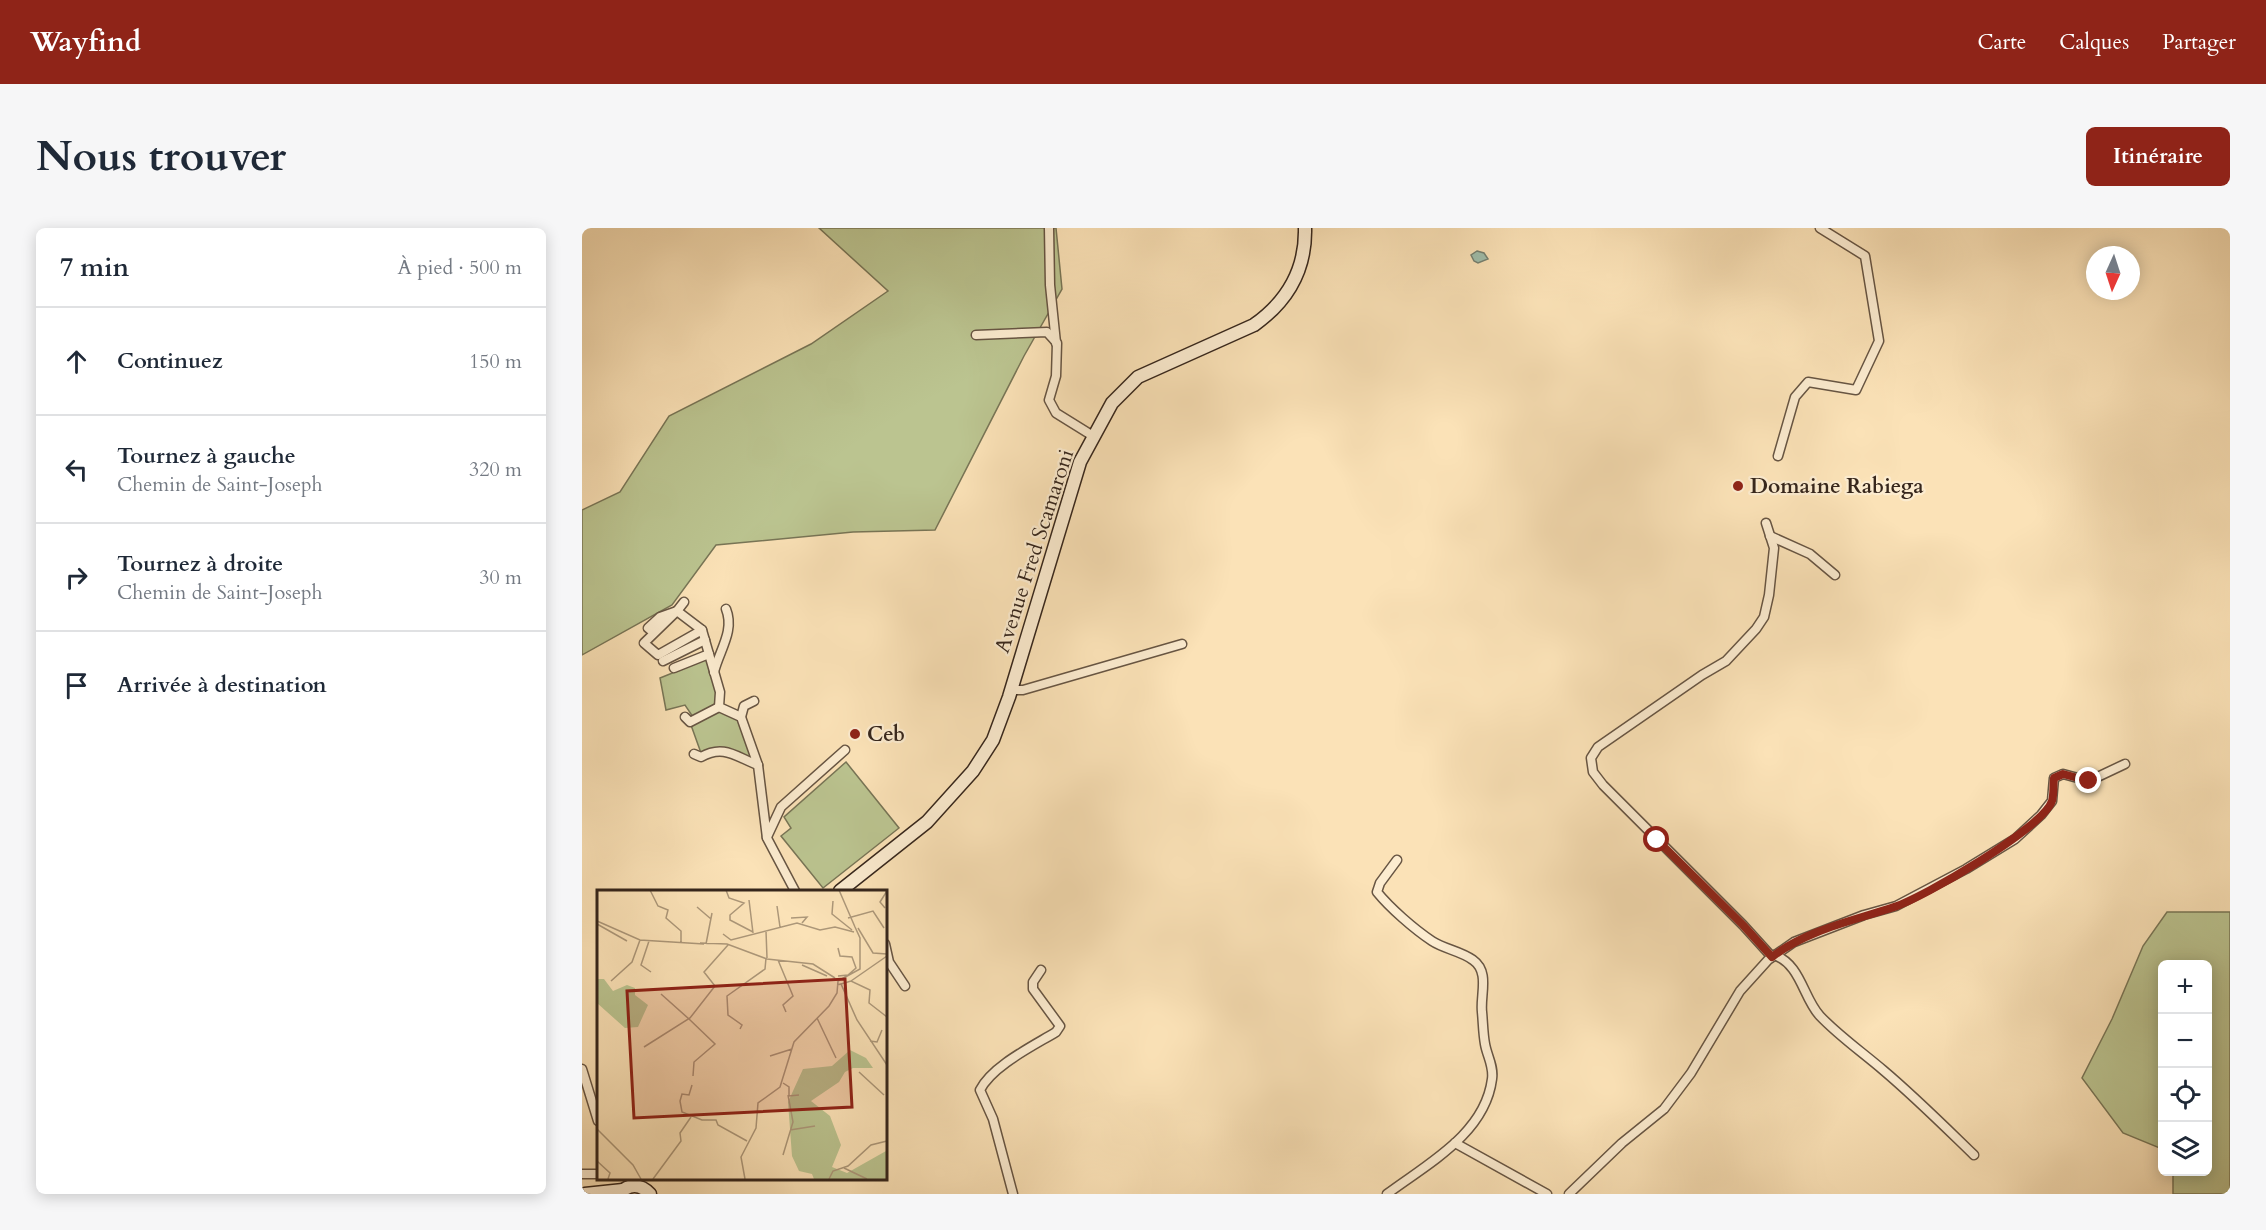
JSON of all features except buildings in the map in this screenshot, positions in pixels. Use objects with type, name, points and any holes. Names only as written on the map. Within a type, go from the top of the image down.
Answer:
[{"type":"main road","name":"Avenue Fred Scamaroni","points":[[845,889],[927,822],[973,771],[993,740],[1011,690],[1065,505],[1080,462],[1112,403],[1138,377],[1254,325],[1270,313],[1283,300],[1294,281],[1303,252],[1305,228]]},
{"type":"main road","points":[[649,1179],[650,1194]]},
{"type":"main road","points":[[585,1194],[629,1187],[644,1188],[650,1194]]},
{"type":"street","points":[[1048,228],[1050,285],[1056,343],[1056,376],[1049,400],[1056,412],[1093,436]]},
{"type":"street","points":[[1778,456],[1795,397],[1808,381],[1856,390],[1879,341],[1864,256],[1820,228]]},
{"type":"street","points":[[976,335],[1047,332],[1056,343]]},
{"type":"street","points":[[1766,524],[1774,548],[1769,595],[1764,617],[1756,629],[1726,661],[1598,747],[1591,758],[1593,772],[1773,956],[1782,958],[1801,981],[1818,1014],[1844,1039],[1892,1078],[1974,1155]]},
{"type":"street","points":[[1770,536],[1810,554],[1834,575]]},
{"type":"street","points":[[684,602],[644,643],[658,655],[702,630]]},
{"type":"street","points":[[714,672],[726,644],[729,616],[726,609]]},
{"type":"street","points":[[677,610],[702,630],[720,692],[719,707]]},
{"type":"street","points":[[663,661],[705,640]]},
{"type":"street","points":[[1011,690],[1023,690],[1182,644]]},
{"type":"street","points":[[674,668],[709,654]]},
{"type":"street","points":[[754,700],[744,706],[741,717],[758,765],[767,838],[794,890]]},
{"type":"street","points":[[685,717],[690,722],[719,707]]},
{"type":"street","points":[[719,707],[741,717]]},
{"type":"street","points":[[767,838],[781,807],[845,750]]},
{"type":"street","points":[[694,754],[701,757],[712,751],[732,752],[741,759],[758,765]]},
{"type":"street","points":[[1569,1194],[1622,1143],[1664,1109],[1691,1073],[1740,991],[1773,956],[1794,942],[1864,915],[1896,906],[1966,869],[2014,839],[2041,815],[2052,801],[2054,778],[2063,774],[2089,781],[2126,764]]},
{"type":"street","points":[[1387,1194],[1467,1133],[1481,1114],[1492,1079],[1491,1063],[1485,1046],[1481,1006],[1483,975],[1481,969],[1473,960],[1432,941],[1377,892],[1397,860]]},
{"type":"street","points":[[886,946],[889,963],[905,986]]},
{"type":"street","points":[[1013,1194],[993,1119],[980,1090],[985,1080],[1056,1032],[1060,1026],[1033,989],[1033,982],[1041,970]]},
{"type":"street","points":[[582,1070],[597,1118]]},
{"type":"street","points":[[1455,1143],[1547,1194]]},
{"type":"green space","points":[[819,228],[1056,228],[1062,289],[1024,356],[935,530],[853,532],[716,545],[672,605],[582,655],[582,510],[620,492],[669,416],[811,344],[888,291]]},
{"type":"green space","points":[[707,659],[716,692],[716,705],[693,717],[685,705],[666,710],[660,678]]},
{"type":"green space","points":[[719,711],[738,719],[754,761],[723,748],[701,753],[691,725]]},
{"type":"green space","points":[[846,762],[899,828],[823,888],[781,836],[791,828],[784,817]]},
{"type":"green space","points":[[2167,912],[2230,912],[2230,1194],[2173,1194],[2173,1176],[2212,1176],[2212,960],[2158,960],[2158,1147],[2123,1133],[2082,1078],[2112,1019],[2143,946]]},
{"type":"shaded area","points":[[1477,251],[1484,253],[1488,259],[1478,263],[1474,261],[1471,255]]},
{"type":"place","name":"Domaine Rabiega","points":[[1738,486]]},
{"type":"place","name":"Ceb","points":[[855,734]]},
{"type":"route","points":[[1657,840],[1772,957],[1794,942],[1864,915],[1896,906],[1966,869],[2014,839],[2041,815],[2052,801],[2054,778],[2063,774],[2089,781]]}]
